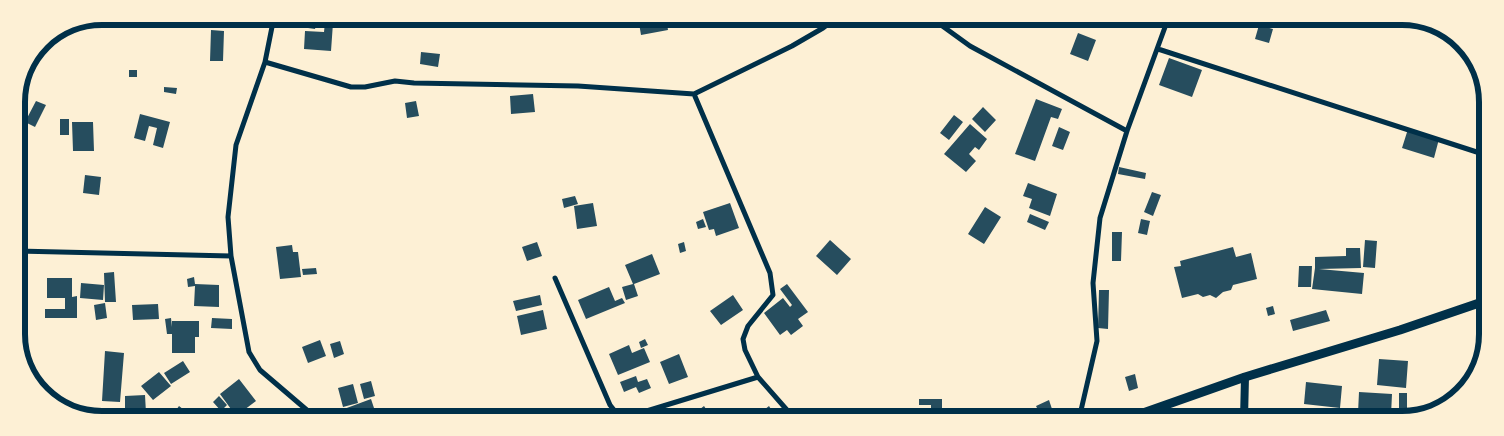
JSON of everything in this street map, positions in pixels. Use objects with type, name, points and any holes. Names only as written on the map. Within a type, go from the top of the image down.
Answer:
[{"type":"main road","points":[[1149,411],[1245,377],[1400,330],[1479,303]]},
{"type":"street","points":[[272,25],[265,62],[236,144],[228,216],[231,256],[249,352],[260,370],[308,411]]},
{"type":"street","points":[[265,62],[351,87],[372,86],[395,81],[578,86],[694,94],[792,46],[827,25]]},
{"type":"street","points":[[941,25],[970,46],[1127,131]]},
{"type":"street","points":[[1081,411],[1098,342],[1093,282],[1100,218],[1127,131],[1166,25]]},
{"type":"street","points":[[1158,49],[1479,153]]},
{"type":"street","points":[[694,94],[770,273],[773,295],[748,326],[744,339],[744,350],[758,377],[788,411]]},
{"type":"street","points":[[25,251],[231,256]]},
{"type":"street","points":[[555,278],[610,404],[615,411]]},
{"type":"street","points":[[647,411],[758,377]]},
{"type":"street","points":[[1244,411],[1245,377]]},
{"type":"building","points":[[308,25],[316,25],[315,29],[308,28]]},
{"type":"building","points":[[325,25],[333,25],[331,51],[304,49],[305,31],[324,32]]},
{"type":"building","points":[[639,25],[667,25],[668,30],[641,35]]},
{"type":"building","points":[[1259,25],[1273,29],[1269,43],[1255,39]]},
{"type":"building","points":[[211,30],[224,31],[223,61],[210,61]]},
{"type":"building","points":[[1078,33],[1096,40],[1088,61],[1070,54]]},
{"type":"building","points":[[421,52],[440,54],[438,67],[420,64]]},
{"type":"building","points":[[1169,58],[1202,70],[1192,97],[1159,85]]},
{"type":"building","points":[[129,70],[137,70],[137,77],[129,77]]},
{"type":"building","points":[[164,87],[177,88],[176,94],[164,92]]},
{"type":"building","points":[[533,94],[535,112],[511,114],[510,96]]},
{"type":"building","points":[[1036,99],[1062,109],[1058,119],[1051,117],[1035,161],[1015,154]]},
{"type":"building","points":[[36,101],[46,105],[35,127],[25,122]]},
{"type":"building","points":[[416,101],[419,116],[407,118],[405,103]]},
{"type":"building","points":[[983,107],[996,120],[985,132],[972,119]]},
{"type":"building","points":[[140,114],[170,122],[163,148],[153,145],[157,128],[149,126],[145,141],[134,138]]},
{"type":"building","points":[[954,115],[963,122],[949,140],[940,133]]},
{"type":"building","points":[[60,119],[69,119],[69,135],[60,135]]},
{"type":"building","points":[[72,122],[93,122],[94,151],[73,151]]},
{"type":"building","points":[[970,124],[987,139],[979,150],[975,147],[969,154],[976,161],[966,172],[944,154]]},
{"type":"building","points":[[1059,127],[1070,132],[1063,150],[1052,146]]},
{"type":"building","points":[[1408,129],[1439,139],[1434,158],[1402,148]]},
{"type":"building","points":[[1119,167],[1146,173],[1145,179],[1118,174]]},
{"type":"building","points":[[85,175],[101,177],[99,195],[83,193]]},
{"type":"building","points":[[1028,183],[1057,194],[1050,216],[1029,208],[1032,199],[1023,196]]},
{"type":"building","points":[[1152,192],[1161,195],[1153,216],[1144,212]]},
{"type":"building","points":[[575,196],[578,204],[564,208],[562,199]]},
{"type":"building","points":[[593,203],[597,226],[577,229],[574,206]]},
{"type":"building","points":[[730,203],[739,228],[716,236],[714,229],[709,230],[703,212]]},
{"type":"building","points":[[985,207],[1001,217],[984,244],[968,234]]},
{"type":"building","points":[[1030,214],[1049,222],[1045,230],[1027,222]]},
{"type":"building","points":[[703,219],[706,227],[698,229],[696,222]]},
{"type":"building","points":[[1141,219],[1150,221],[1147,235],[1138,233]]},
{"type":"building","points":[[1112,232],[1122,232],[1121,261],[1112,261]]},
{"type":"building","points":[[830,240],[851,259],[837,275],[816,256]]},
{"type":"building","points":[[1365,240],[1377,241],[1375,268],[1363,267]]},
{"type":"building","points":[[537,242],[542,256],[527,261],[522,247]]},
{"type":"building","points":[[684,242],[686,251],[680,253],[678,244]]},
{"type":"building","points":[[292,245],[293,252],[298,252],[301,277],[280,279],[276,247]]},
{"type":"building","points":[[1233,247],[1236,257],[1251,253],[1257,279],[1233,285],[1231,290],[1223,292],[1216,298],[1210,295],[1203,297],[1198,294],[1182,298],[1174,267],[1181,266],[1180,261]]},
{"type":"building","points":[[1346,248],[1360,248],[1361,268],[1319,269],[1364,273],[1362,294],[1312,289],[1315,257],[1346,256]]},
{"type":"building","points":[[652,254],[660,274],[634,284],[638,296],[626,300],[622,287],[633,284],[625,265]]},
{"type":"building","points":[[1299,266],[1312,266],[1311,287],[1298,287]]},
{"type":"building","points":[[316,268],[317,274],[303,275],[302,269]]},
{"type":"building","points":[[114,272],[116,302],[105,302],[104,273]]},
{"type":"building","points":[[194,277],[195,284],[219,285],[219,307],[194,306],[195,286],[188,287],[187,279]]},
{"type":"building","points":[[47,278],[72,278],[72,297],[77,296],[77,318],[45,318],[45,309],[65,309],[65,298],[47,298]]},
{"type":"building","points":[[81,283],[104,285],[103,300],[80,298]]},
{"type":"building","points":[[787,284],[808,312],[798,319],[803,326],[791,335],[787,330],[780,335],[764,313],[783,298],[790,307],[792,305],[780,289]]},
{"type":"building","points":[[609,287],[615,301],[622,298],[625,303],[586,319],[578,300]]},
{"type":"building","points":[[1099,290],[1109,290],[1108,329],[1098,328]]},
{"type":"building","points":[[540,295],[542,305],[516,311],[513,301]]},
{"type":"building","points":[[733,295],[743,310],[721,325],[710,311]]},
{"type":"building","points":[[105,303],[107,318],[96,320],[94,305]]},
{"type":"building","points":[[158,304],[159,319],[133,320],[132,305]]},
{"type":"building","points":[[1273,306],[1275,314],[1268,316],[1266,308]]},
{"type":"building","points":[[543,310],[547,329],[521,335],[517,316]]},
{"type":"building","points":[[1326,310],[1330,321],[1293,331],[1290,320]]},
{"type":"building","points":[[171,318],[172,327],[172,321],[199,321],[199,337],[195,337],[195,353],[172,353],[172,334],[167,334],[165,319]]},
{"type":"building","points":[[212,318],[232,319],[232,329],[211,328]]},
{"type":"building","points":[[645,339],[648,345],[641,348],[639,342]]},
{"type":"building","points":[[320,340],[326,356],[308,363],[302,347]]},
{"type":"building","points":[[340,341],[344,354],[334,358],[330,344]]},
{"type":"building","points":[[629,345],[632,353],[644,348],[650,362],[618,375],[609,354]]},
{"type":"building","points":[[105,351],[124,353],[120,402],[102,401]]},
{"type":"building","points":[[679,354],[688,377],[669,384],[660,362]]},
{"type":"building","points":[[1379,359],[1408,361],[1406,388],[1377,385]]},
{"type":"building","points":[[183,361],[190,372],[171,384],[164,373]]},
{"type":"building","points":[[159,372],[171,386],[153,400],[141,386]]},
{"type":"building","points":[[1135,374],[1138,388],[1129,391],[1125,377]]},
{"type":"building","points":[[636,376],[638,382],[647,379],[651,388],[639,393],[636,387],[624,392],[620,382]]},
{"type":"building","points":[[239,379],[256,401],[243,411],[232,411],[220,394]]},
{"type":"building","points":[[371,381],[375,396],[364,399],[360,384]]},
{"type":"building","points":[[1306,382],[1342,386],[1340,408],[1304,404]]},
{"type":"building","points":[[353,384],[358,403],[343,407],[338,388]]},
{"type":"building","points":[[1359,392],[1392,394],[1391,411],[1358,411]]},
{"type":"building","points":[[1399,393],[1407,393],[1407,411],[1399,411]]},
{"type":"building","points":[[145,395],[146,411],[125,411],[125,396]]},
{"type":"building","points":[[219,396],[227,405],[221,411],[213,402]]},
{"type":"building","points":[[371,399],[375,411],[345,411],[344,409]]},
{"type":"building","points":[[919,399],[942,399],[942,411],[931,411],[931,405],[919,405]]},
{"type":"building","points":[[1049,400],[1052,409],[1038,411],[1036,406]]},
{"type":"building","points":[[179,406],[185,411],[175,411]]},
{"type":"building","points":[[704,406],[707,411],[698,411]]},
{"type":"building","points":[[769,406],[772,411],[763,411]]},
{"type":"building","points":[[885,409],[916,411],[885,411]]}]
